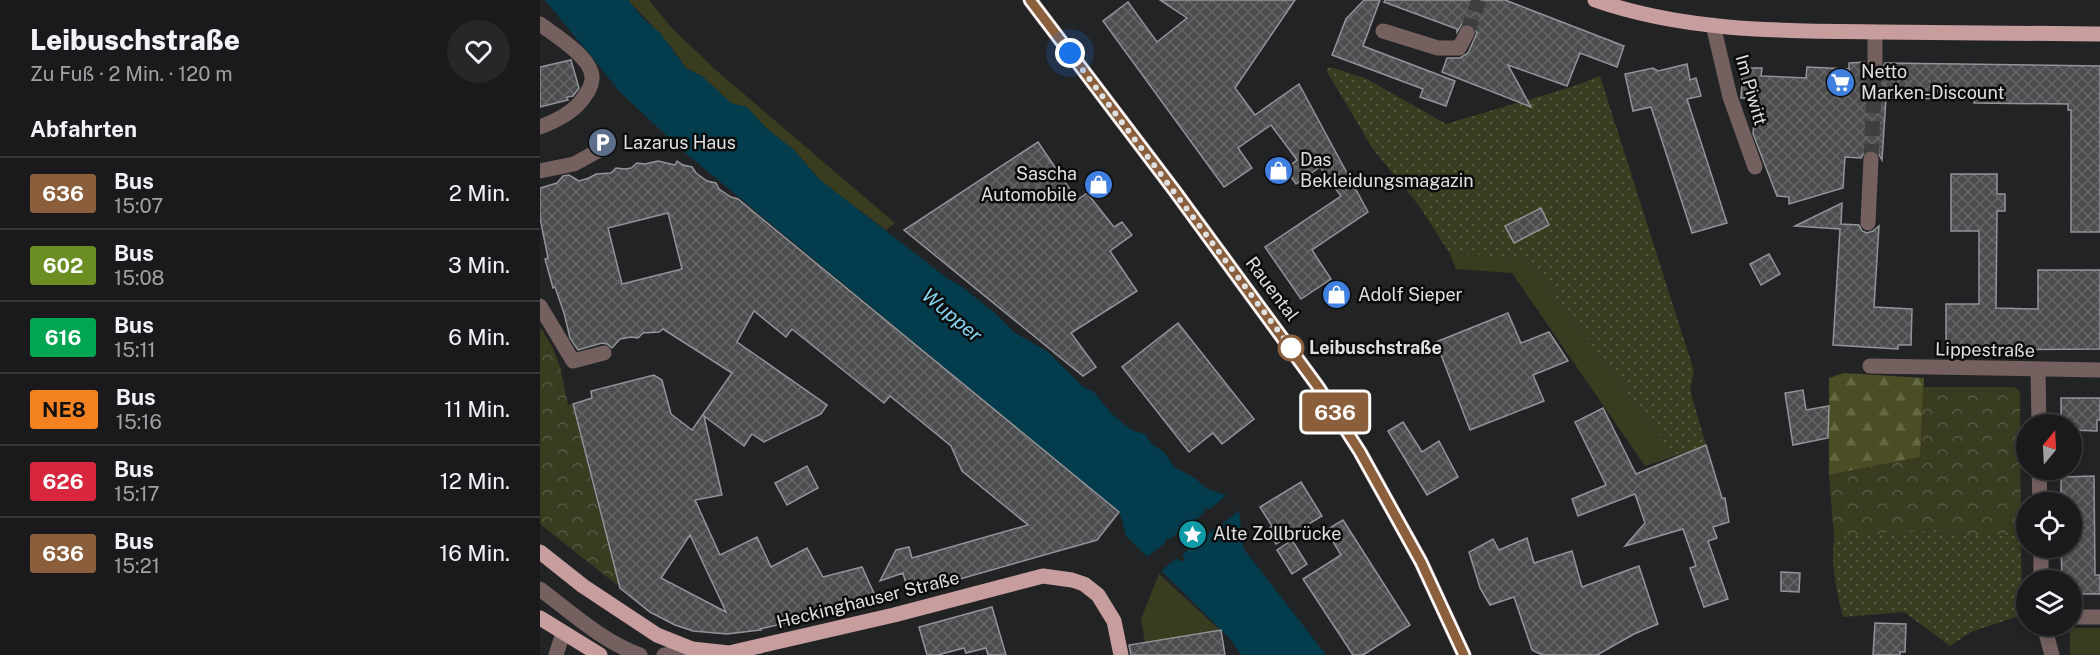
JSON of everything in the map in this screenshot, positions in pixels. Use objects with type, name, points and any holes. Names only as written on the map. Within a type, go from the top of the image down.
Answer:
[{"type":"main road","name":"Rauental","points":[[1030,0],[1174,190],[1319,388],[1360,452],[1421,562],[1464,655]]},
{"type":"main road","points":[[1596,0],[1651,15],[1713,25],[1801,32],[2100,34]]},
{"type":"main road","name":"Heckinghauser Straße","points":[[540,552],[584,586],[657,635],[690,652],[729,653],[894,615],[1043,576],[1052,576],[1084,584],[1098,596],[1114,621],[1121,655]]},
{"type":"main road","points":[[540,618],[600,655]]},
{"type":"street","points":[[540,24],[572,47],[591,69],[592,79],[589,90],[574,110],[540,127]]},
{"type":"street","name":"Im Piwitt","points":[[1713,25],[1730,97],[1754,166]]},
{"type":"street","points":[[1383,31],[1438,48],[1459,48],[1467,33]]},
{"type":"street","points":[[1875,32],[1875,63]]},
{"type":"street","points":[[540,171],[574,164],[607,146]]},
{"type":"street","points":[[1868,223],[1871,159]]},
{"type":"street","points":[[540,306],[573,361],[604,353]]},
{"type":"street","name":"Lippestraße","points":[[1870,366],[2100,370]]},
{"type":"street","points":[[2038,370],[2039,414]]},
{"type":"street","points":[[540,589],[601,635],[640,655]]},
{"type":"street","points":[[2082,617],[2100,617]]},
{"type":"street","points":[[556,655],[563,633]]},
{"type":"street","points":[[2047,636],[2052,655]]},
{"type":"street","points":[[664,655],[690,652]]},
{"type":"green space","points":[[628,0],[649,0],[671,27],[717,71],[895,223],[886,230],[822,182],[794,150],[766,128],[747,108],[731,103],[703,77],[686,68],[669,44]]},
{"type":"green space","points":[[1330,67],[1365,78],[1446,124],[1571,87],[1600,76],[1694,371],[1690,390],[1706,445],[1675,456],[1527,258],[1450,254],[1420,207],[1373,149],[1326,70]]},
{"type":"green space","points":[[1450,254],[1527,258],[1675,456],[1645,466],[1512,273],[1456,269]]},
{"type":"green space","points":[[540,327],[553,348],[561,370],[568,405],[572,404],[618,584],[540,524]]},
{"type":"green space","points":[[1844,373],[1924,378],[1921,457],[1829,475],[1829,378]]},
{"type":"green space","points":[[1923,387],[2014,387],[2020,392],[2020,414],[2016,414],[2016,480],[2021,480],[2021,492],[2016,492],[2016,535],[1966,536],[1937,530],[1834,537],[1829,475],[1920,457]]},
{"type":"green space","points":[[1937,530],[1966,536],[2016,535],[2016,558],[2021,558],[2021,570],[2016,570],[2016,617],[1971,632],[1950,646],[1904,612],[1843,617],[1835,577],[1834,537]]},
{"type":"green space","points":[[1159,574],[1220,630],[1145,643],[1141,619]]},
{"type":"green space","points":[[2082,628],[2100,628],[2100,655],[2070,655],[2070,636],[2082,636]]},
{"type":"water","name":"Wupper","points":[[545,0],[628,0],[661,34],[686,68],[703,77],[731,103],[747,107],[766,128],[794,150],[819,179],[948,279],[961,286],[995,313],[1015,333],[1047,351],[1083,387],[1093,391],[1111,413],[1126,426],[1145,434],[1151,443],[1165,453],[1174,467],[1195,478],[1207,489],[1226,495],[1239,511],[1243,548],[1326,655],[1241,655],[1231,640],[1126,536],[1120,513],[683,151],[621,93]]},
{"type":"pier","name":"Alte Zollbrücke","points":[[1227,495],[1240,510],[1223,523],[1223,530],[1217,527],[1183,554],[1184,561],[1177,558],[1160,572],[1147,557],[1165,543],[1166,539],[1170,539],[1204,513],[1205,508],[1210,509]]},
{"type":"building","points":[[1160,0],[1295,0],[1235,88],[1255,115],[1299,84],[1368,212],[1312,250],[1331,279],[1301,299],[1265,247],[1341,196],[1320,167],[1296,184],[1285,169],[1297,160],[1271,125],[1238,148],[1252,168],[1224,187],[1103,21],[1128,2],[1157,42],[1187,18]]},
{"type":"building","points":[[1364,0],[1380,0],[1363,46],[1455,81],[1446,106],[1420,97],[1423,89],[1332,55],[1346,19]]},
{"type":"building","points":[[1385,0],[1505,0],[1624,46],[1617,67],[1580,53],[1567,86],[1508,65],[1531,107],[1442,72],[1447,58],[1460,58],[1468,53],[1477,33],[1472,25],[1462,24],[1457,32],[1457,29],[1384,2]]},
{"type":"building","points":[[571,60],[579,88],[573,96],[567,97],[568,100],[540,107],[540,67]]},
{"type":"building","points":[[1865,62],[1867,68],[1874,73],[1880,71],[1885,63],[2100,66],[2100,232],[2071,232],[2071,110],[2068,110],[2068,104],[1974,103],[1974,99],[1886,98],[1882,160],[1877,151],[1872,149],[1866,151],[1861,158],[1845,157],[1843,188],[1789,204],[1789,197],[1777,196],[1753,134],[1756,99],[1741,98],[1743,68],[1762,68],[1761,76],[1806,78],[1807,67],[1849,69],[1849,63]]},
{"type":"building","points":[[1687,64],[1690,80],[1696,78],[1701,96],[1687,99],[1727,223],[1692,233],[1651,107],[1633,111],[1625,74],[1653,68],[1658,71]]},
{"type":"building","points":[[1038,142],[1077,200],[1087,193],[1114,227],[1122,222],[1132,235],[1110,251],[1137,291],[1071,333],[1096,367],[1083,376],[904,230]]},
{"type":"building","points":[[658,161],[675,165],[677,161],[692,167],[707,181],[716,183],[719,189],[738,199],[1119,512],[1097,540],[921,590],[919,584],[907,587],[903,573],[880,581],[896,550],[909,547],[912,558],[1028,525],[962,471],[951,446],[890,396],[884,403],[792,329],[786,337],[754,311],[737,342],[827,405],[821,414],[764,442],[752,434],[744,446],[704,416],[722,495],[695,500],[720,555],[757,537],[771,567],[807,548],[823,577],[862,567],[878,602],[761,630],[727,634],[693,631],[650,612],[620,588],[573,404],[592,398],[591,391],[654,375],[662,380],[671,414],[692,430],[732,373],[663,329],[659,332],[643,333],[638,338],[620,339],[612,348],[602,343],[578,350],[570,338],[564,313],[555,287],[553,288],[545,259],[548,258],[540,218],[540,188],[557,183],[563,176],[569,175],[579,181],[596,174],[611,173],[616,168],[625,169],[637,163]],"holes":[[[668,213],[682,269],[622,284],[608,228]],[[690,535],[726,612],[661,578]]]},
{"type":"building","points":[[1951,174],[1997,174],[1997,194],[2005,194],[2005,211],[1997,211],[1996,308],[2038,309],[2038,270],[2100,270],[2100,349],[1946,350],[1946,304],[1979,304],[1979,231],[1951,231]]},
{"type":"building","points":[[1842,203],[1841,224],[1859,225],[1862,231],[1867,233],[1879,226],[1874,307],[1912,309],[1911,345],[1898,345],[1898,349],[1833,345],[1840,229],[1795,226]]},
{"type":"building","points":[[1541,208],[1549,225],[1514,243],[1505,226]]},
{"type":"building","points":[[1769,254],[1780,274],[1761,285],[1750,264]]},
{"type":"building","points":[[1508,313],[1521,343],[1549,332],[1568,361],[1533,375],[1544,401],[1470,430],[1436,342]]},
{"type":"building","points":[[1178,323],[1254,419],[1222,444],[1213,433],[1189,452],[1122,367]]},
{"type":"building","points":[[1803,390],[1806,410],[1829,406],[1828,438],[1793,445],[1785,393]]},
{"type":"building","points":[[2061,398],[2100,398],[2100,420],[2097,420],[2097,431],[2082,430],[2082,414],[2061,414]]},
{"type":"building","points":[[1603,408],[1636,474],[1706,445],[1722,498],[1725,498],[1729,522],[1713,527],[1717,538],[1708,541],[1728,599],[1704,607],[1690,568],[1696,566],[1683,529],[1625,546],[1645,523],[1635,494],[1578,516],[1572,499],[1606,485],[1575,422]]},
{"type":"building","points":[[1403,422],[1422,452],[1439,441],[1458,477],[1427,495],[1388,431]]},
{"type":"building","points":[[807,466],[818,488],[787,505],[775,483]]},
{"type":"building","points":[[2082,476],[2094,476],[2095,575],[2100,575],[2100,594],[2082,594],[2082,570],[2062,570],[2061,558],[2082,558],[2082,492],[2061,492],[2061,480],[2082,480]]},
{"type":"building","points":[[1301,482],[1322,516],[1276,544],[1267,530],[1272,526],[1260,507]]},
{"type":"building","points":[[1343,520],[1410,625],[1363,655],[1353,655],[1303,579],[1341,555],[1326,530]]},
{"type":"building","points":[[1527,538],[1534,563],[1572,551],[1582,587],[1639,566],[1658,624],[1634,634],[1597,655],[1542,655],[1532,650],[1514,597],[1490,605],[1480,588],[1469,552],[1493,539],[1499,550]]},
{"type":"building","points":[[1292,540],[1307,564],[1292,574],[1277,550]]},
{"type":"building","points":[[1781,572],[1800,573],[1799,592],[1781,591]]},
{"type":"building","points":[[992,607],[1006,655],[988,655],[986,648],[966,653],[964,648],[938,655],[927,655],[919,627]]},
{"type":"building","points":[[1875,623],[1906,624],[1905,652],[1900,652],[1900,655],[1873,655]]},
{"type":"building","points":[[1221,630],[1225,655],[1131,655],[1129,645]]},
{"type":"tunnel","points":[[1467,33],[1479,0]]},
{"type":"tunnel","points":[[1871,159],[1875,63]]},
{"type":"bus line","name":"636","points":[[1030,0],[1297,355],[1319,388],[1360,452],[1421,562],[1464,655]]},
{"type":"place","name":"Netto Marken-Discount","points":[[1840,82]]},
{"type":"place","name":"Lazarus Haus","points":[[602,143]]},
{"type":"place","name":"Das Bekleidungsmagazin","points":[[1279,170]]},
{"type":"place","name":"Sascha Automobile","points":[[1098,184]]},
{"type":"place","name":"Adolf Sieper","points":[[1337,295]]},
{"type":"place","name":"Leibuschstraße","points":[[1291,348]]},
{"type":"place","name":"Alte Zollbrücke","points":[[1192,534]]},
{"type":"route","points":[[1070,53],[1291,348]]}]
